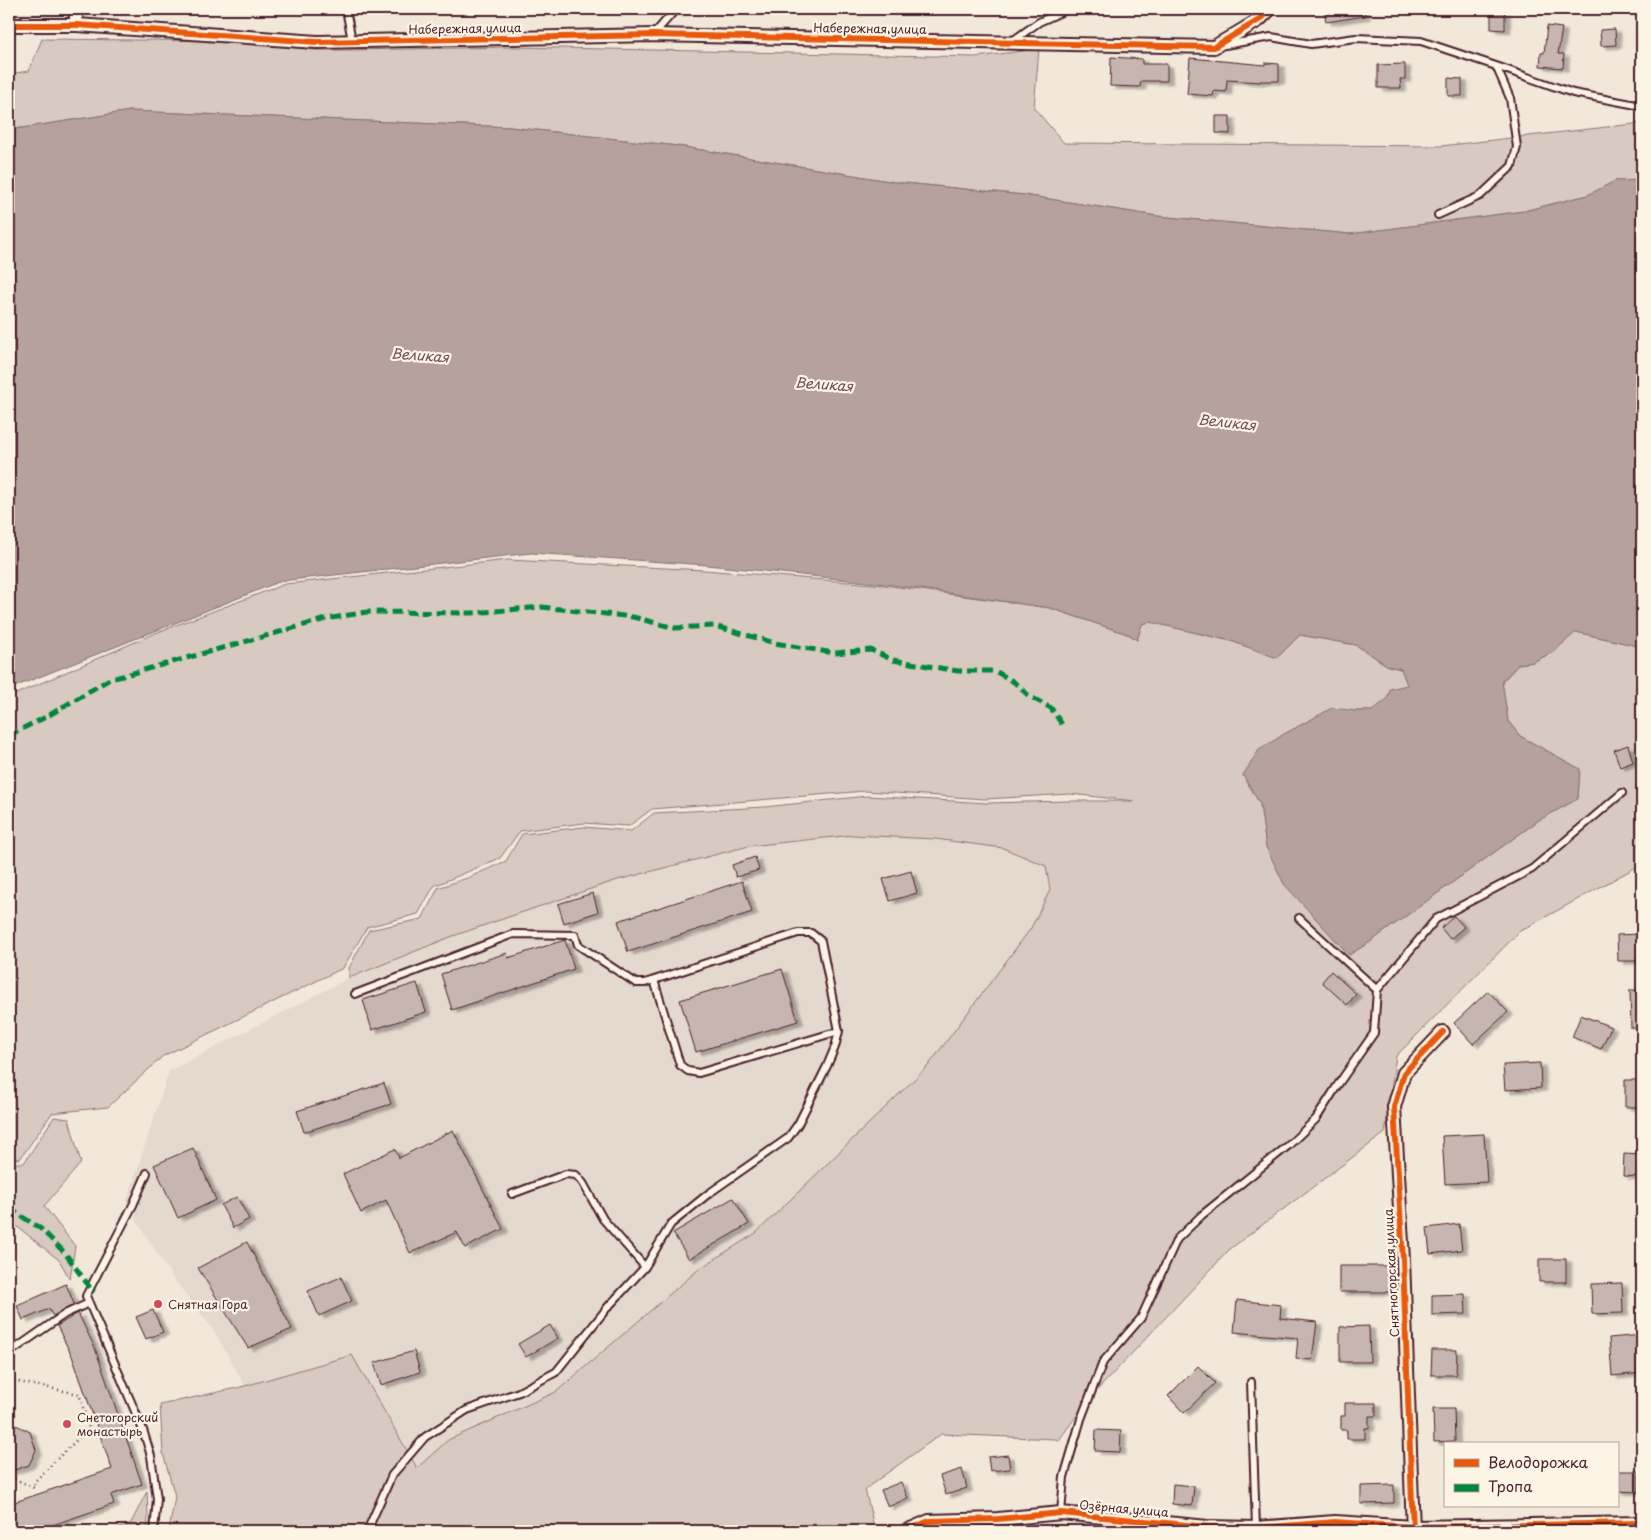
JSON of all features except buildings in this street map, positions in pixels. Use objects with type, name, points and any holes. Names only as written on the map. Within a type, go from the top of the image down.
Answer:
[{"type":"street","points":[[75,9],[77,26]]},
{"type":"street","points":[[1214,47],[1259,20],[1270,9]]},
{"type":"street","name":"Набережная улица","points":[[9,25],[77,26],[317,42],[653,35],[1214,47]]},
{"type":"street","name":"Снятногорская улица","points":[[1413,1529],[1403,1270],[1394,1107],[1404,1073],[1443,1032]]},
{"type":"street","name":"Озёрная улица","points":[[906,1531],[929,1521],[998,1519],[1061,1513],[1208,1529],[1256,1528],[1335,1522],[1413,1529],[1642,1523]]},
{"type":"lane","points":[[346,9],[352,41]]},
{"type":"lane","points":[[653,35],[676,9]]},
{"type":"lane","points":[[1010,42],[1039,22],[1068,9]]},
{"type":"lane","points":[[1214,47],[1271,37],[1311,44],[1356,38],[1421,41],[1572,93],[1642,106]]},
{"type":"lane","points":[[1438,215],[1480,196],[1512,166],[1517,147],[1510,98],[1496,66]]},
{"type":"lane","points":[[1061,1513],[1064,1477],[1081,1419],[1102,1362],[1141,1318],[1178,1239],[1202,1214],[1289,1145],[1316,1119],[1374,1033],[1377,990],[1436,919],[1532,869],[1622,793]]},
{"type":"lane","points":[[1299,918],[1377,990]]},
{"type":"lane","points":[[355,994],[512,934],[575,935],[578,945],[627,978],[636,983],[645,983],[798,933],[811,933],[821,940],[839,1031],[827,1066],[798,1124],[788,1138],[708,1194],[670,1224],[645,1267],[607,1308],[556,1372],[520,1392],[467,1410],[424,1437],[392,1475],[367,1531]]},
{"type":"lane","points":[[654,980],[680,1065],[688,1071],[699,1073],[839,1031]]},
{"type":"lane","points":[[147,1173],[133,1205],[86,1296],[143,1430],[152,1456],[157,1499],[154,1531]]},
{"type":"lane","points":[[512,1194],[566,1174],[576,1175],[583,1183],[603,1219],[645,1267]]},
{"type":"lane","points":[[9,1353],[65,1314],[89,1303]]},
{"type":"lane","points":[[1251,1382],[1256,1528]]},
{"type":"path","points":[[9,1380],[79,1394],[89,1428],[35,1481],[34,1488],[9,1476]]},
{"type":"shaded area","points":[[42,39],[234,41],[315,50],[514,47],[976,57],[1039,49],[1034,108],[1064,143],[1441,146],[1642,123],[1642,180],[1615,181],[1588,195],[1524,211],[1350,234],[1157,216],[1024,195],[895,182],[678,146],[510,127],[130,111],[9,130],[9,74],[29,71]]},
{"type":"shaded area","points":[[508,560],[704,570],[884,585],[1050,608],[1130,635],[1137,640],[1142,624],[1150,622],[1231,641],[1277,657],[1300,635],[1356,645],[1388,666],[1401,669],[1408,685],[1372,711],[1357,711],[1243,775],[1260,804],[1266,847],[1349,955],[1370,942],[1539,820],[1578,798],[1580,769],[1520,736],[1508,721],[1502,682],[1519,664],[1533,662],[1553,652],[1576,632],[1642,647],[1642,864],[1520,931],[1396,1056],[1385,1133],[1230,1249],[1088,1400],[1059,1440],[941,1434],[865,1489],[875,1531],[169,1531],[175,1496],[163,1453],[160,1405],[245,1386],[352,1355],[417,1468],[448,1440],[556,1392],[699,1269],[756,1233],[928,1066],[1031,928],[1050,890],[1046,866],[1003,848],[935,839],[853,835],[749,846],[614,881],[453,936],[349,978],[349,968],[369,930],[422,919],[438,888],[470,877],[506,861],[522,834],[584,827],[631,831],[654,813],[765,807],[867,796],[987,803],[1135,801],[1070,794],[985,799],[865,791],[652,809],[629,826],[584,823],[520,831],[500,858],[434,886],[418,914],[367,927],[343,968],[163,1056],[108,1107],[52,1113],[20,1159],[9,1158],[9,697],[158,632],[285,584]]},
{"type":"shaded area","points":[[853,835],[935,839],[1003,848],[1046,866],[1050,890],[1029,933],[928,1066],[756,1233],[699,1269],[556,1392],[448,1440],[417,1468],[352,1355],[245,1386],[213,1329],[172,1277],[126,1204],[169,1071],[349,978],[453,936],[614,881],[749,846]]},
{"type":"shaded area","points":[[54,1117],[69,1119],[81,1163],[44,1206],[75,1246],[70,1279],[59,1260],[9,1220],[9,1163],[24,1163]]},
{"type":"shaded area","points":[[147,1491],[147,1531],[112,1531],[131,1523]]},
{"type":"water","name":"Великая","points":[[130,111],[510,127],[678,146],[895,182],[1024,195],[1157,216],[1350,234],[1524,211],[1588,195],[1615,181],[1642,180],[1642,647],[1576,632],[1553,652],[1533,662],[1519,664],[1502,681],[1508,721],[1520,736],[1580,769],[1578,799],[1539,820],[1370,942],[1349,955],[1284,884],[1266,847],[1260,804],[1243,775],[1259,750],[1284,734],[1332,708],[1372,711],[1387,699],[1390,689],[1407,685],[1401,669],[1388,666],[1356,645],[1300,635],[1277,658],[1231,641],[1150,622],[1142,624],[1137,640],[1130,635],[1050,608],[886,584],[707,565],[531,553],[281,581],[9,689],[9,130]]},
{"type":"marked path","points":[[9,735],[46,717],[108,680],[326,619],[367,612],[472,613],[542,607],[633,617],[675,628],[714,626],[775,643],[834,653],[871,650],[893,660],[958,671],[995,671],[1014,682],[1029,696],[1051,708],[1063,726]]},
{"type":"marked path","points":[[9,1208],[41,1229],[65,1253],[91,1289],[95,1291]]},
{"type":"cycle path","points":[[9,25],[77,25],[317,42],[653,35],[1214,47],[1259,20],[1270,9]]},
{"type":"cycle path","points":[[1413,1531],[1403,1260],[1394,1107],[1404,1073],[1443,1032]]},
{"type":"cycle path","points":[[906,1531],[929,1521],[998,1519],[1061,1513],[1208,1527],[1256,1528],[1335,1522],[1413,1527],[1642,1523]]},
{"type":"place","name":"Снятная Гора","points":[[158,1304]]},
{"type":"place","name":"Снетогорский монастырь","points":[[67,1424]]}]
